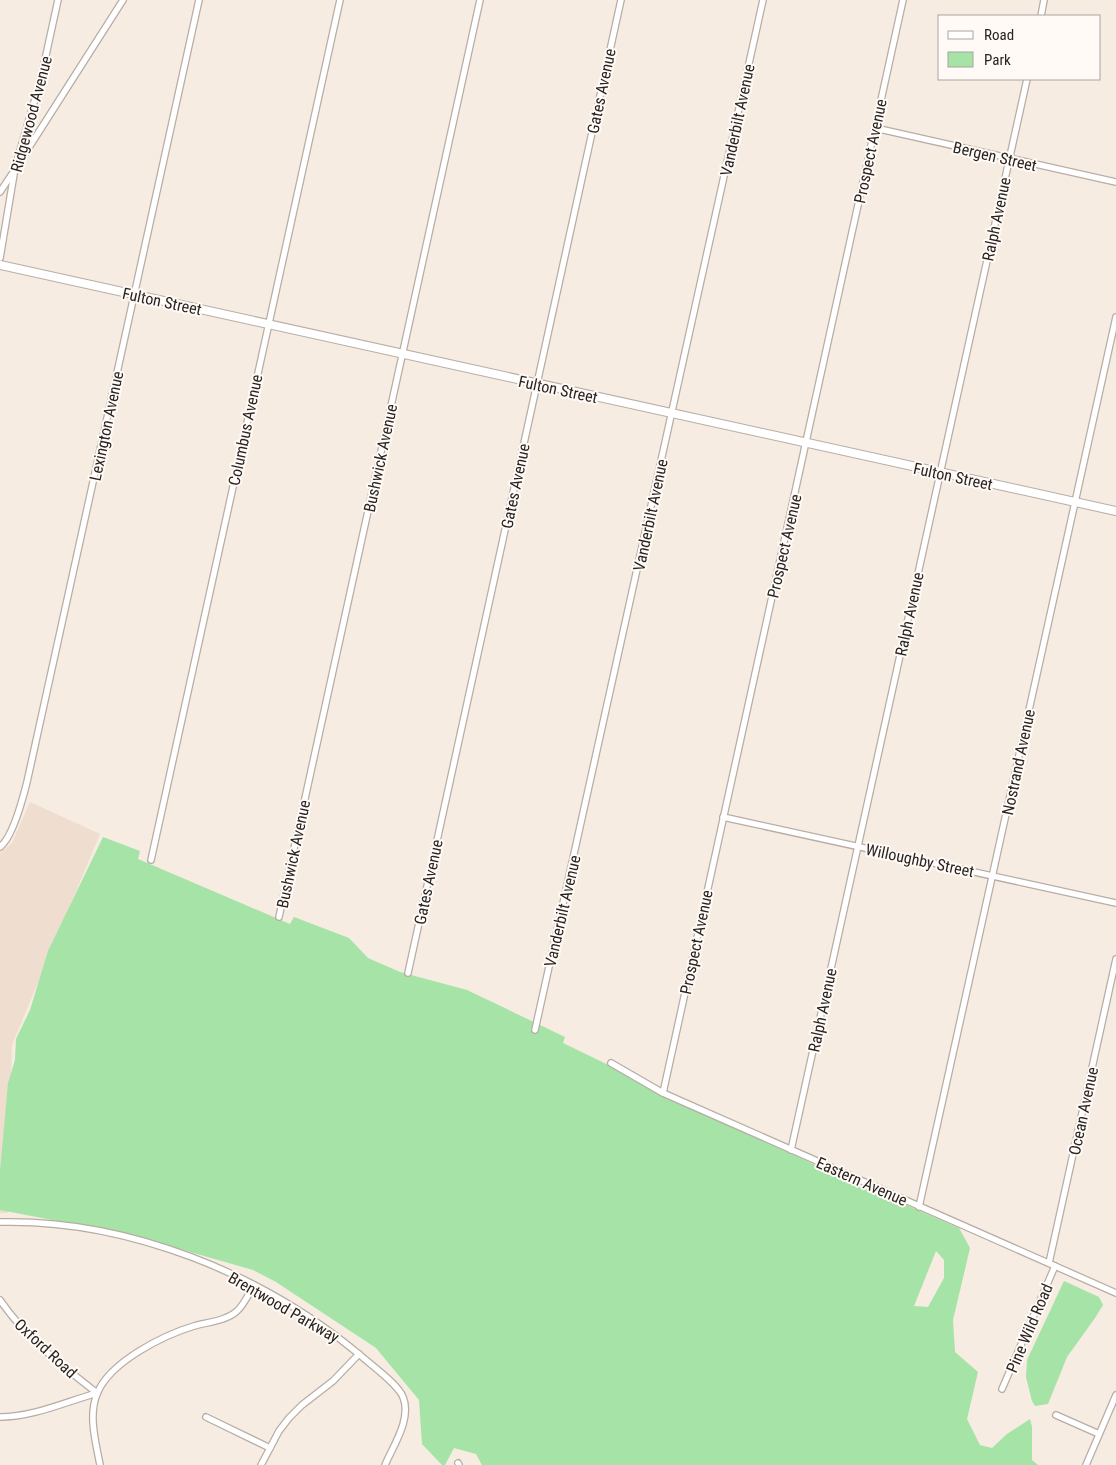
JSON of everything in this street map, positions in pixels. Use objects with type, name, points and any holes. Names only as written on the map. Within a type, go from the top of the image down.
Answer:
[{"type":"street","name":"Ridgewood Avenue","points":[[0,258],[15,168],[41,78],[58,0]]},
{"type":"street","points":[[0,192],[123,0]]},
{"type":"street","name":"Lexington Avenue","points":[[0,847],[10,832],[24,795],[199,0]]},
{"type":"street","name":"Columbus Avenue","points":[[151,860],[340,0]]},
{"type":"street","name":"Bushwick Avenue","points":[[279,917],[480,0]]},
{"type":"street","name":"Gates Avenue","points":[[408,973],[621,0]]},
{"type":"street","name":"Vanderbilt Avenue","points":[[535,1030],[763,0]]},
{"type":"street","name":"Prospect Avenue","points":[[663,1093],[902,0]]},
{"type":"street","points":[[1041,15],[1044,0]]},
{"type":"street","name":"Ralph Avenue","points":[[791,1150],[1027,80]]},
{"type":"street","name":"Bergen Street","points":[[875,128],[1116,182]]},
{"type":"street","name":"Fulton Street","points":[[0,265],[1116,511]]},
{"type":"street","name":"Nostrand Avenue","points":[[919,1207],[1116,317]]},
{"type":"street","name":"Willoughby Street","points":[[723,816],[1116,903]]},
{"type":"street","name":"Ocean Avenue","points":[[1052,1265],[1116,959]]},
{"type":"street","name":"Eastern Avenue","points":[[611,1063],[663,1093],[1116,1293]]},
{"type":"street","name":"Brentwood Parkway","points":[[0,1222],[70,1226],[130,1238],[173,1250],[202,1261],[254,1286],[314,1320],[344,1342],[388,1379],[403,1397],[406,1417],[384,1465]]},
{"type":"street","name":"Pine Wild Road","points":[[1002,1389],[1052,1265]]},
{"type":"street","points":[[100,1465],[93,1422],[97,1393],[105,1380],[116,1368],[140,1351],[169,1335],[222,1319],[237,1310],[254,1286]]},
{"type":"street","name":"Oxford Road","points":[[0,1300],[28,1335],[49,1355],[97,1393]]},
{"type":"street","points":[[261,1465],[279,1431],[289,1418],[302,1405],[334,1382],[359,1354]]},
{"type":"street","points":[[0,1417],[14,1417],[38,1412],[97,1393]]},
{"type":"street","points":[[1086,1465],[1116,1395]]},
{"type":"street","points":[[1056,1415],[1099,1434]]},
{"type":"street","points":[[206,1417],[270,1448]]},
{"type":"shaded area","points":[[30,802],[100,834],[12,1045],[8,1213],[0,1213],[0,853],[12,843]]},
{"type":"green space","points":[[103,837],[140,851],[138,859],[290,924],[294,917],[349,938],[368,958],[400,972],[467,990],[565,1037],[563,1043],[898,1205],[895,1200],[959,1228],[970,1248],[953,1320],[955,1352],[978,1372],[967,1419],[980,1445],[992,1448],[1007,1434],[1030,1419],[1032,1427],[1032,1460],[1038,1465],[482,1465],[476,1454],[454,1448],[445,1465],[442,1465],[422,1444],[419,1400],[376,1348],[276,1282],[253,1270],[131,1235],[0,1210],[0,1171],[8,1083],[15,1060],[16,1039],[30,1010],[48,951]],"holes":[[[936,1251],[944,1260],[944,1278],[928,1307],[914,1306]]]},
{"type":"green space","points":[[1064,1281],[1099,1297],[1103,1305],[1067,1357],[1048,1404],[1035,1406],[1026,1377],[1027,1360]]}]
